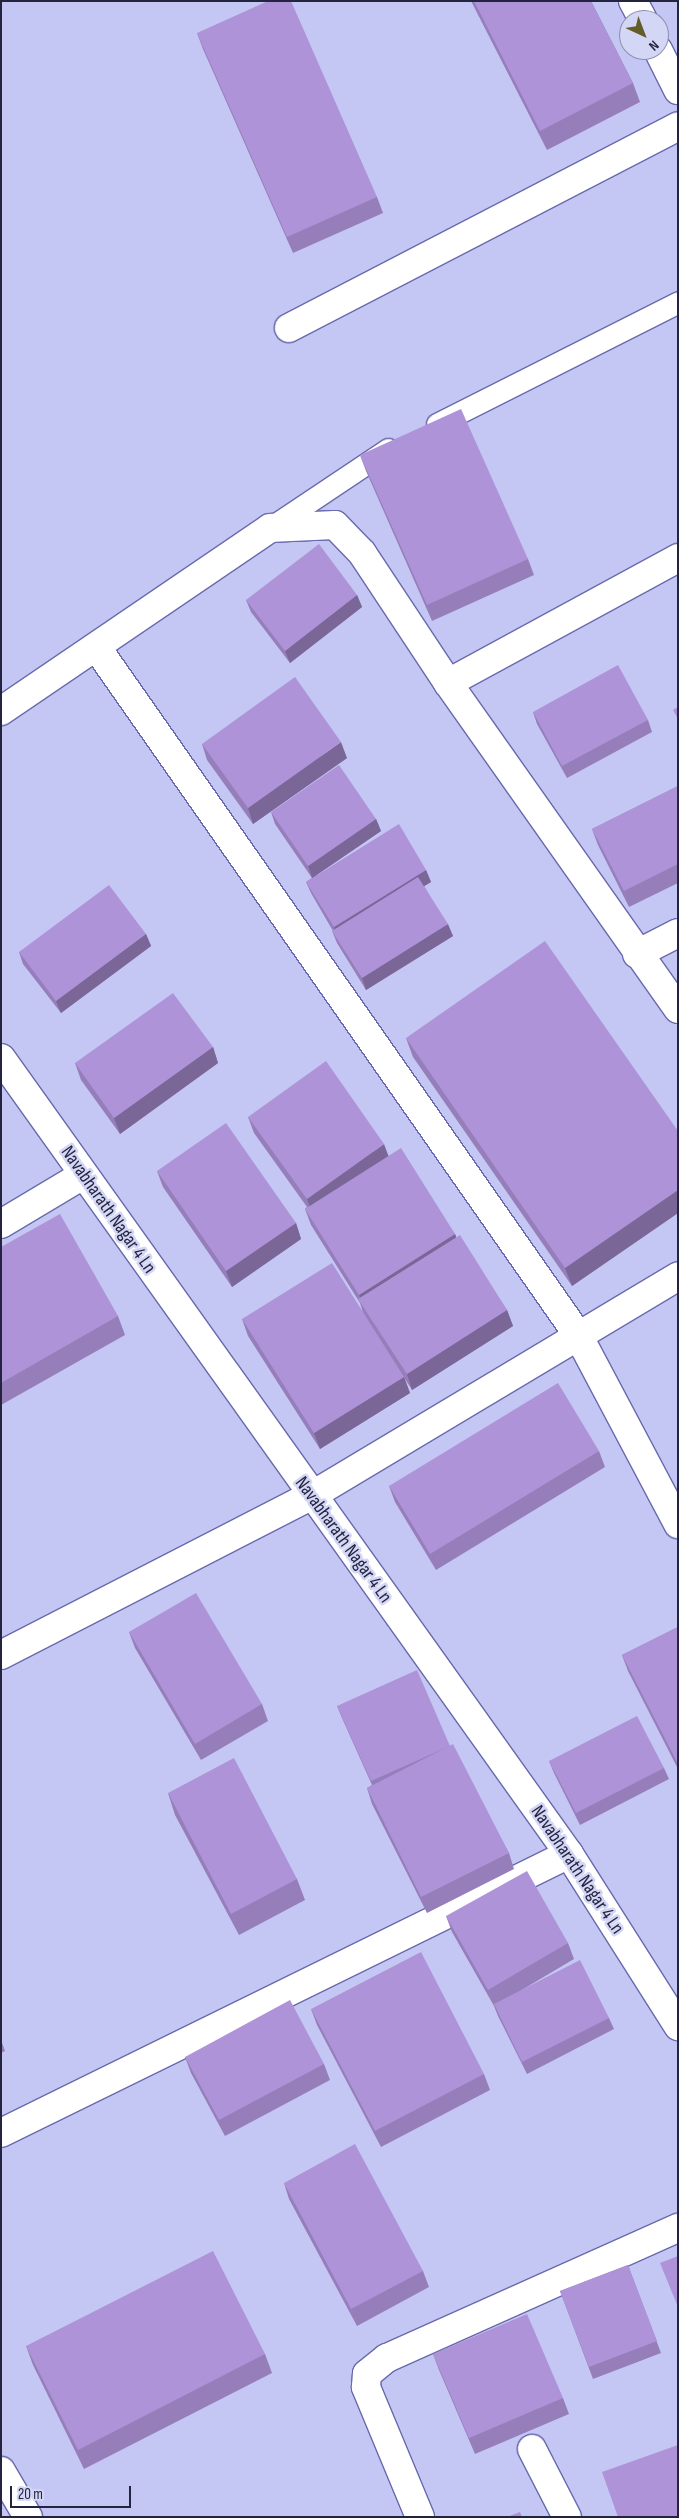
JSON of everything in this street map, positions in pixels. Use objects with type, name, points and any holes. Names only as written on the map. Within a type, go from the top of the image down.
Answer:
[{"type":"street","points":[[663,60],[678,90]]},
{"type":"street","points":[[289,328],[678,126]]},
{"type":"street","points":[[1,711],[97,648],[270,528],[335,525],[362,553],[448,683],[637,954],[678,1009]]},
{"type":"street","points":[[448,683],[678,558]]},
{"type":"street","points":[[97,648],[578,1336],[678,1524]]},
{"type":"street","points":[[637,954],[678,933]]},
{"type":"street","name":"Navabharath Nagar 4 Ln","points":[[1,1058],[310,1496],[568,1854],[678,2026]]},
{"type":"street","points":[[1,1224],[83,1175]]},
{"type":"street","points":[[1,1655],[310,1496],[678,1276]]},
{"type":"street","points":[[1,2133],[568,1854]]},
{"type":"street","points":[[420,2517],[366,2387],[367,2374],[387,2358],[678,2228]]},
{"type":"street","points":[[532,2450],[567,2517]]},
{"type":"street","points":[[1,2471],[28,2517]]},
{"type":"lane","points":[[270,528],[381,453],[678,302]]},
{"type":"building","points":[[268,1],[291,1],[377,197],[287,237],[197,33]]},
{"type":"building","points":[[474,1],[591,1],[619,56],[619,60],[621,60],[633,83],[540,131]]},
{"type":"building","points":[[461,409],[528,559],[427,605],[360,455]]},
{"type":"building","points":[[319,544],[357,595],[285,651],[246,600]]},
{"type":"building","points":[[618,665],[648,720],[562,766],[533,712]]},
{"type":"building","points":[[295,677],[341,742],[248,808],[202,744]]},
{"type":"building","points":[[678,707],[678,719],[673,710]]},
{"type":"building","points":[[339,765],[376,819],[308,866],[271,812]]},
{"type":"building","points":[[678,786],[678,864],[624,891],[592,829]]},
{"type":"building","points":[[399,824],[426,870],[334,927],[306,882]]},
{"type":"building","points":[[418,877],[448,924],[362,978],[332,931]]},
{"type":"building","points":[[109,885],[146,934],[56,1001],[19,952]]},
{"type":"building","points":[[545,941],[678,1131],[678,1190],[565,1268],[406,1038]]},
{"type":"building","points":[[173,993],[213,1047],[114,1118],[75,1063]]},
{"type":"building","points":[[326,1061],[384,1144],[307,1199],[248,1117]]},
{"type":"building","points":[[226,1123],[296,1223],[226,1271],[157,1171]]},
{"type":"building","points":[[401,1148],[455,1234],[359,1295],[305,1209]]},
{"type":"building","points":[[60,1214],[118,1316],[1,1383],[1,1247]]},
{"type":"building","points":[[460,1235],[507,1310],[407,1374],[358,1299]]},
{"type":"building","points":[[332,1263],[404,1377],[314,1433],[242,1319]]},
{"type":"building","points":[[558,1383],[599,1451],[430,1554],[389,1486]]},
{"type":"building","points":[[196,1593],[262,1704],[195,1744],[129,1632]]},
{"type":"building","points":[[678,1627],[678,1764],[622,1655]]},
{"type":"building","points":[[417,1670],[450,1746],[371,1781],[337,1706]]},
{"type":"building","points":[[637,1716],[664,1768],[576,1813],[549,1761]]},
{"type":"building","points":[[453,1744],[509,1853],[421,1897],[367,1788]]},
{"type":"building","points":[[234,1758],[297,1879],[231,1914],[168,1793]]},
{"type":"building","points":[[527,1871],[568,1943],[488,1990],[446,1916]]},
{"type":"building","points":[[421,1952],[484,2074],[375,2131],[311,2009]]},
{"type":"building","points":[[580,1960],[609,2018],[522,2062],[494,2004]]},
{"type":"building","points":[[290,2000],[324,2064],[219,2120],[185,2057]]},
{"type":"building","points":[[355,2144],[423,2271],[351,2309],[284,2183]]},
{"type":"building","points":[[213,2251],[265,2354],[78,2450],[26,2346]]},
{"type":"building","points":[[678,2256],[678,2307],[660,2263]]},
{"type":"building","points":[[628,2265],[657,2341],[589,2367],[560,2291]]},
{"type":"building","points":[[527,2314],[563,2398],[469,2438],[433,2354]]},
{"type":"building","points":[[678,2445],[678,2517],[618,2517],[602,2472]]},
{"type":"building","points":[[520,2512],[522,2517],[507,2517]]}]
